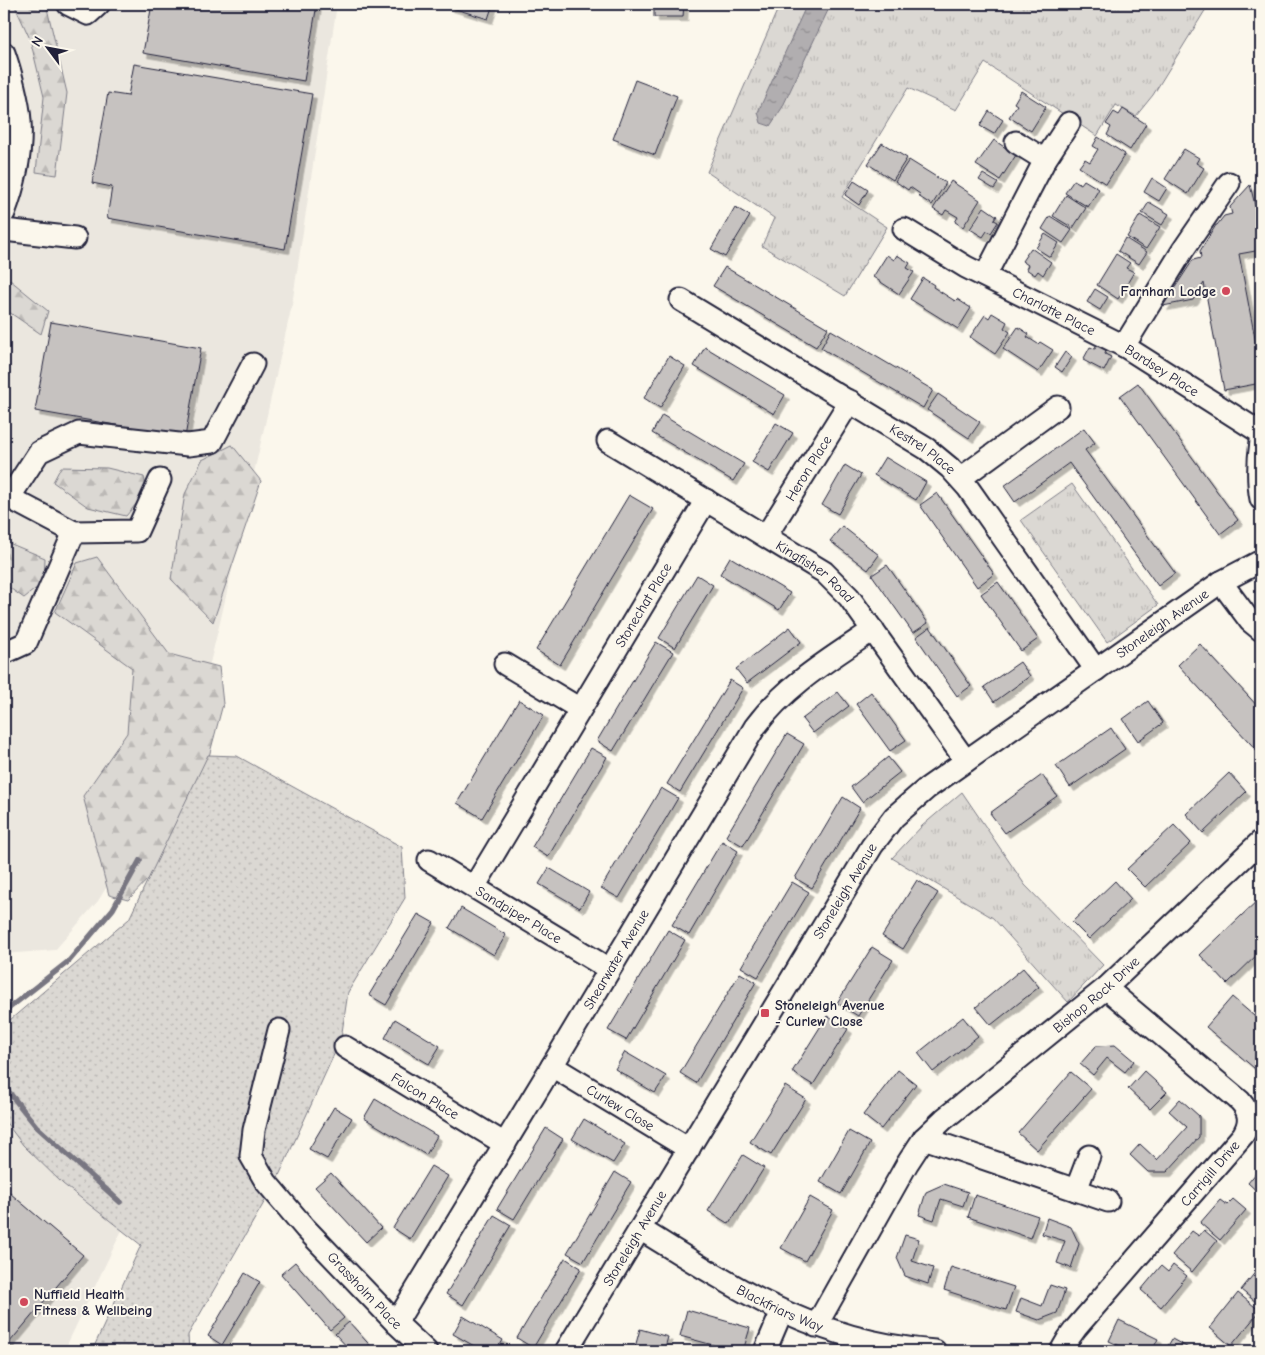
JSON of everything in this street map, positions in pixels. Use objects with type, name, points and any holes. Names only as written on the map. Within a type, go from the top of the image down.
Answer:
[{"type":"street","points":[[68,4],[88,14],[99,4]]},
{"type":"street","points":[[4,213],[18,164],[20,120],[5,62]]},
{"type":"street","points":[[985,276],[1046,160],[1069,123]]},
{"type":"street","points":[[1016,142],[1046,160]]},
{"type":"street","name":"Bardsey Place","points":[[1229,183],[1183,250],[1124,346],[1261,433]]},
{"type":"street","name":"Charlotte Place","points":[[904,229],[948,257],[1124,346]]},
{"type":"street","points":[[4,230],[75,238]]},
{"type":"street","name":"Kestrel Place","points":[[681,300],[927,449],[960,478],[1096,670]]},
{"type":"street","points":[[160,480],[137,531],[74,532],[6,496],[39,452],[78,433],[188,445],[212,442],[253,364]]},
{"type":"street","name":"Heron Place","points":[[766,536],[850,401]]},
{"type":"street","points":[[960,478],[1058,406]]},
{"type":"street","name":"Kingfisher Road","points":[[608,441],[824,572],[849,597],[966,761]]},
{"type":"street","points":[[1261,441],[1258,485],[1261,499]]},
{"type":"street","name":"Stonechat Place","points":[[474,887],[706,500]]},
{"type":"street","points":[[4,653],[26,643],[74,532]]},
{"type":"street","name":"Stoneleigh Avenue","points":[[566,1351],[883,830],[914,798],[1221,582],[1261,560]]},
{"type":"street","points":[[1221,582],[1250,621],[1261,630]]},
{"type":"street","name":"Shearwater Avenue","points":[[396,1323],[763,716],[787,690],[804,676],[873,630]]},
{"type":"street","points":[[505,664],[580,709]]},
{"type":"street","name":"Bishop Rock Drive","points":[[816,1326],[906,1164],[924,1138],[944,1119],[1106,988],[1261,841]]},
{"type":"street","name":"Sandpiper Place","points":[[429,860],[609,969]]},
{"type":"street","name":"Carrigill Drive","points":[[1061,1351],[1076,1328],[1243,1135],[1249,1121],[1248,1113],[1240,1101],[1106,988]]},
{"type":"street","name":"Grassholm Place","points":[[279,1030],[254,1130],[251,1156],[266,1182],[305,1228],[396,1323],[426,1351]]},
{"type":"street","name":"Falcon Place","points":[[345,1047],[505,1144]]},
{"type":"street","name":"Curlew Close","points":[[552,1066],[689,1149]]},
{"type":"street","points":[[924,1138],[1108,1201]]},
{"type":"street","points":[[1076,1190],[1088,1156]]},
{"type":"street","name":"Blackfriars Way","points":[[640,1230],[762,1302],[816,1326],[874,1342],[935,1351]]},
{"type":"street","points":[[765,1351],[782,1311]]},
{"type":"shaded area","points":[[4,4],[337,4],[292,305],[221,618],[187,757],[98,901],[55,950],[4,954]]},
{"type":"shaded area","points":[[4,1120],[23,1145],[63,1184],[122,1230],[64,1351],[4,1351]]},
{"type":"green space","points":[[14,4],[46,4],[67,93],[57,175],[36,172],[44,97],[30,39]]},
{"type":"green space","points":[[780,4],[1209,4],[1153,95],[1136,116],[1116,105],[1097,136],[985,63],[956,110],[908,88],[842,197],[887,227],[845,296],[762,246],[774,218],[707,172]]},
{"type":"green space","points":[[4,279],[10,280],[48,311],[41,334],[9,312],[4,319]]},
{"type":"green space","points":[[232,445],[261,481],[213,622],[171,579],[185,494],[202,460]]},
{"type":"green space","points":[[61,467],[107,468],[144,477],[147,491],[126,516],[88,507],[53,482]]},
{"type":"green space","points":[[1072,484],[1158,605],[1107,642],[1021,520]]},
{"type":"green space","points":[[4,541],[45,558],[44,582],[24,598],[4,584]]},
{"type":"green space","points":[[97,557],[169,654],[219,667],[223,704],[199,794],[176,850],[128,900],[109,895],[83,796],[127,733],[132,668],[55,612],[77,563]]},
{"type":"green space","points":[[208,755],[237,756],[402,847],[405,898],[348,992],[341,1039],[277,1180],[188,1335],[189,1351],[92,1351],[141,1245],[63,1184],[23,1145],[4,1120],[4,1025],[129,919]]},
{"type":"green space","points":[[962,792],[1025,885],[1103,965],[1068,1002],[993,918],[892,858],[922,826]]},
{"type":"water","points":[[807,4],[831,4],[782,108],[770,126],[761,123],[758,112]]},
{"type":"building","points":[[152,4],[317,4],[304,81],[143,53]]},
{"type":"building","points":[[450,4],[493,4],[488,19],[449,7]]},
{"type":"building","points":[[654,4],[684,4],[683,17],[654,17]]},
{"type":"building","points":[[134,64],[312,94],[285,249],[107,218],[112,187],[92,183],[108,93],[128,96]]},
{"type":"building","points":[[635,80],[677,96],[655,155],[613,139]]},
{"type":"building","points":[[1021,91],[1046,107],[1031,131],[1009,117],[1017,105],[1014,103]]},
{"type":"building","points":[[1123,109],[1146,124],[1130,150],[1107,135],[1111,127],[1106,124],[1114,112],[1119,115]]},
{"type":"building","points":[[989,111],[1003,120],[994,134],[980,126]]},
{"type":"building","points":[[1098,137],[1125,154],[1106,184],[1079,167],[1085,159],[1090,162],[1098,149],[1093,146]]},
{"type":"building","points":[[994,140],[1016,155],[1000,180],[976,165]]},
{"type":"building","points":[[882,143],[907,158],[893,180],[868,164]]},
{"type":"building","points":[[1184,149],[1199,158],[1196,163],[1204,168],[1188,194],[1165,179]]},
{"type":"building","points":[[909,160],[946,183],[932,205],[918,196],[920,194],[910,187],[908,190],[895,181]]},
{"type":"building","points":[[983,174],[998,183],[994,189],[979,180]]},
{"type":"building","points":[[1152,178],[1167,188],[1159,201],[1144,192]]},
{"type":"building","points":[[1074,180],[1081,184],[1084,180],[1099,189],[1088,207],[1065,193]]},
{"type":"building","points":[[854,181],[868,190],[859,205],[845,195]]},
{"type":"building","points":[[951,181],[980,200],[963,227],[955,222],[958,217],[946,210],[943,215],[933,209]]},
{"type":"building","name":"Farnham Lodge","points":[[1250,185],[1255,205],[1261,204],[1261,250],[1239,254],[1261,370],[1261,383],[1224,390],[1204,283],[1193,300],[1163,306],[1193,260],[1201,258],[1200,251],[1216,225],[1224,216],[1232,214],[1230,207]]},
{"type":"building","points":[[1066,195],[1086,208],[1073,228],[1053,216]]},
{"type":"building","points":[[1149,202],[1169,214],[1162,225],[1142,213]]},
{"type":"building","points":[[735,207],[750,216],[725,257],[711,249]]},
{"type":"building","points":[[984,207],[997,216],[994,220],[998,222],[991,233],[987,231],[983,237],[970,229]]},
{"type":"building","points":[[1140,215],[1160,227],[1146,249],[1127,237]]},
{"type":"building","points":[[1050,216],[1072,230],[1063,243],[1042,229]]},
{"type":"building","points":[[1045,234],[1059,243],[1050,257],[1036,248]]},
{"type":"building","points":[[1125,238],[1147,252],[1139,264],[1118,251]]},
{"type":"building","points":[[1031,248],[1051,262],[1043,275],[1038,271],[1035,275],[1026,269],[1028,265],[1022,261]]},
{"type":"building","points":[[1116,254],[1130,263],[1126,268],[1134,272],[1118,299],[1097,285]]},
{"type":"building","points":[[887,255],[894,260],[897,255],[910,263],[907,268],[914,272],[899,294],[873,277]]},
{"type":"building","points":[[725,267],[828,328],[816,347],[713,286]]},
{"type":"building","points":[[923,278],[955,301],[957,299],[971,308],[958,329],[910,299]]},
{"type":"building","points":[[1095,289],[1108,297],[1100,310],[1087,302]]},
{"type":"building","points":[[992,313],[1007,322],[1004,328],[1010,332],[995,354],[970,337],[985,315],[989,318]]},
{"type":"building","points":[[51,322],[201,348],[185,437],[35,411]]},
{"type":"building","points":[[1018,327],[1029,334],[1027,337],[1053,350],[1038,372],[1003,349]]},
{"type":"building","points":[[831,330],[933,390],[923,408],[821,348]]},
{"type":"building","points":[[1097,345],[1106,350],[1105,354],[1111,357],[1104,371],[1083,360],[1090,347],[1095,349]]},
{"type":"building","points":[[705,347],[785,395],[774,414],[694,366]]},
{"type":"building","points":[[1065,352],[1072,357],[1062,372],[1055,367]]},
{"type":"building","points":[[669,356],[685,366],[660,408],[644,398]]},
{"type":"building","points":[[1138,383],[1238,520],[1220,534],[1120,396]]},
{"type":"building","points":[[938,394],[980,422],[969,438],[927,410]]},
{"type":"building","points":[[662,415],[744,464],[733,481],[652,433]]},
{"type":"building","points":[[776,423],[793,433],[769,472],[752,462]]},
{"type":"building","points":[[1084,428],[1095,443],[1085,450],[1175,573],[1158,586],[1069,463],[1015,502],[1004,486]]},
{"type":"building","points":[[885,457],[926,482],[916,500],[874,475]]},
{"type":"building","points":[[845,465],[861,475],[838,514],[822,505]]},
{"type":"building","points":[[937,493],[994,574],[977,587],[920,505]]},
{"type":"building","points":[[629,495],[653,509],[560,665],[536,650]]},
{"type":"building","points":[[842,526],[879,555],[868,570],[830,541]]},
{"type":"building","points":[[730,557],[790,593],[779,610],[720,574]]},
{"type":"building","points":[[887,565],[928,623],[913,633],[872,575]]},
{"type":"building","points":[[697,575],[713,585],[675,648],[659,638]]},
{"type":"building","points":[[998,582],[1038,639],[1021,651],[981,594]]},
{"type":"building","points":[[790,627],[801,642],[747,683],[736,669]]},
{"type":"building","points":[[930,627],[971,686],[957,696],[916,637]]},
{"type":"building","points":[[656,642],[673,652],[613,751],[597,741]]},
{"type":"building","points":[[1200,644],[1261,710],[1261,755],[1178,665]]},
{"type":"building","points":[[1020,662],[1030,676],[994,702],[984,687]]},
{"type":"building","points":[[730,680],[743,688],[680,792],[667,784]]},
{"type":"building","points":[[838,692],[849,706],[813,733],[802,719]]},
{"type":"building","points":[[871,692],[906,740],[890,751],[856,704]]},
{"type":"building","points":[[519,700],[544,715],[482,818],[457,803]]},
{"type":"building","points":[[1148,701],[1163,723],[1138,741],[1123,719]]},
{"type":"building","points":[[1111,728],[1125,749],[1070,787],[1056,766]]},
{"type":"building","points":[[787,734],[804,744],[743,846],[726,836]]},
{"type":"building","points":[[591,748],[607,757],[548,857],[532,847]]},
{"type":"building","points":[[888,757],[900,772],[862,802],[851,787]]},
{"type":"building","points":[[1229,773],[1246,792],[1203,833],[1186,814]]},
{"type":"building","points":[[1042,775],[1057,796],[1005,833],[990,813]]},
{"type":"building","points":[[661,788],[678,798],[619,898],[601,888]]},
{"type":"building","points":[[843,797],[860,808],[812,888],[795,878]]},
{"type":"building","points":[[1174,825],[1191,843],[1145,887],[1127,869]]},
{"type":"building","points":[[722,841],[738,851],[689,935],[672,925]]},
{"type":"building","points":[[549,868],[589,892],[580,908],[539,884]]},
{"type":"building","points":[[917,880],[938,893],[903,949],[882,936]]},
{"type":"building","points":[[1115,881],[1131,899],[1089,939],[1072,922]]},
{"type":"building","points":[[792,882],[809,892],[758,977],[741,967]]},
{"type":"building","points":[[1261,897],[1261,951],[1227,984],[1200,955]]},
{"type":"building","points":[[461,908],[506,935],[494,955],[449,928]]},
{"type":"building","points":[[418,914],[434,923],[386,1005],[369,995]]},
{"type":"building","points":[[668,930],[685,940],[626,1040],[608,1030]]},
{"type":"building","points":[[872,947],[893,960],[858,1016],[837,1003]]},
{"type":"building","points":[[1023,968],[1039,987],[991,1025],[976,1007]]},
{"type":"building","points":[[740,973],[756,982],[696,1083],[680,1073]]},
{"type":"building","points":[[1232,997],[1261,1022],[1261,1074],[1206,1027]]},
{"type":"building","points":[[827,1016],[848,1029],[813,1085],[792,1072]]},
{"type":"building","points":[[963,1017],[978,1036],[933,1072],[918,1053]]},
{"type":"building","points":[[395,1019],[440,1046],[429,1064],[385,1038]]},
{"type":"building","points":[[1115,1045],[1134,1061],[1125,1072],[1107,1058],[1093,1075],[1080,1064],[1096,1046]]},
{"type":"building","points":[[625,1052],[666,1076],[655,1093],[615,1069]]},
{"type":"building","points":[[898,1070],[916,1084],[881,1129],[863,1115]]},
{"type":"building","points":[[1144,1071],[1167,1092],[1150,1109],[1128,1089]]},
{"type":"building","points":[[1071,1072],[1091,1089],[1037,1150],[1018,1133]]},
{"type":"building","points":[[785,1086],[806,1099],[771,1155],[750,1142]]},
{"type":"building","points":[[375,1099],[437,1136],[426,1155],[364,1118]]},
{"type":"building","points":[[1180,1099],[1199,1116],[1199,1137],[1167,1172],[1148,1172],[1130,1155],[1140,1144],[1157,1160],[1187,1127],[1169,1111]]},
{"type":"building","points":[[334,1107],[352,1118],[327,1159],[309,1149]]},
{"type":"building","points":[[584,1119],[625,1144],[613,1163],[572,1139]]},
{"type":"building","points":[[546,1128],[563,1139],[514,1219],[497,1209]]},
{"type":"building","points":[[849,1131],[870,1143],[841,1194],[820,1182]]},
{"type":"building","points":[[743,1155],[764,1168],[729,1224],[708,1211]]},
{"type":"building","points":[[431,1166],[448,1176],[410,1239],[393,1228]]},
{"type":"building","points":[[1261,1167],[1261,1195],[1248,1183]]},
{"type":"building","points":[[615,1172],[631,1182],[583,1262],[567,1253]]},
{"type":"building","points":[[331,1173],[381,1228],[366,1242],[315,1187]]},
{"type":"building","points":[[944,1184],[968,1192],[963,1206],[941,1199],[934,1220],[919,1215],[926,1192]]},
{"type":"building","name":"Nuffield Health Fitness & Wellbeing","points":[[4,1188],[83,1255],[4,1349]]},
{"type":"building","points":[[975,1195],[1038,1216],[1030,1238],[968,1217]]},
{"type":"building","points":[[810,1197],[833,1210],[805,1261],[781,1248]]},
{"type":"building","points":[[1233,1199],[1246,1210],[1220,1240],[1200,1223],[1220,1200],[1227,1205]]},
{"type":"building","points":[[494,1215],[511,1225],[463,1305],[446,1294]]},
{"type":"building","points":[[1047,1218],[1071,1227],[1079,1244],[1071,1268],[1057,1263],[1065,1241],[1042,1234]]},
{"type":"building","points":[[1204,1230],[1217,1241],[1192,1272],[1172,1255],[1192,1231],[1199,1236]]},
{"type":"building","points":[[905,1235],[919,1239],[912,1261],[933,1268],[928,1284],[905,1276],[897,1258]]},
{"type":"building","points":[[565,1258],[581,1268],[533,1348],[517,1338]]},
{"type":"building","points":[[295,1262],[344,1318],[330,1330],[281,1274]]},
{"type":"building","points":[[1173,1265],[1187,1276],[1161,1307],[1141,1290],[1161,1266],[1168,1272]]},
{"type":"building","points":[[1261,1265],[1261,1306],[1241,1290]]},
{"type":"building","points":[[951,1267],[1014,1287],[1006,1310],[944,1290]]},
{"type":"building","points":[[245,1273],[260,1282],[222,1345],[208,1336]]},
{"type":"building","points":[[1050,1285],[1065,1290],[1057,1313],[1039,1320],[1016,1312],[1021,1298],[1042,1306]]},
{"type":"building","points":[[1238,1293],[1260,1311],[1231,1346],[1210,1328]]},
{"type":"building","points":[[687,1310],[750,1328],[743,1351],[735,1351],[680,1336]]},
{"type":"building","points":[[463,1316],[503,1340],[497,1351],[483,1351],[453,1334]]},
{"type":"building","points":[[1119,1320],[1158,1339],[1152,1351],[1131,1351],[1109,1341]]},
{"type":"building","points":[[349,1322],[375,1351],[351,1351],[335,1334]]},
{"type":"building","points":[[640,1329],[668,1337],[664,1351],[634,1351]]},
{"type":"building","points":[[1172,1339],[1194,1351],[1165,1351]]},
{"type":"waterway","points":[[4,1012],[69,961],[113,909],[140,860]]},
{"type":"waterway","points":[[4,1086],[36,1126],[120,1202]]},
{"type":"place","name":"Farnham Lodge","points":[[1226,291]]},
{"type":"place","name":"Stoneleigh Avenue - Curlew Close","points":[[765,1013]]},
{"type":"place","name":"Nuffield Health Fitness & Wellbeing","points":[[24,1302]]}]
